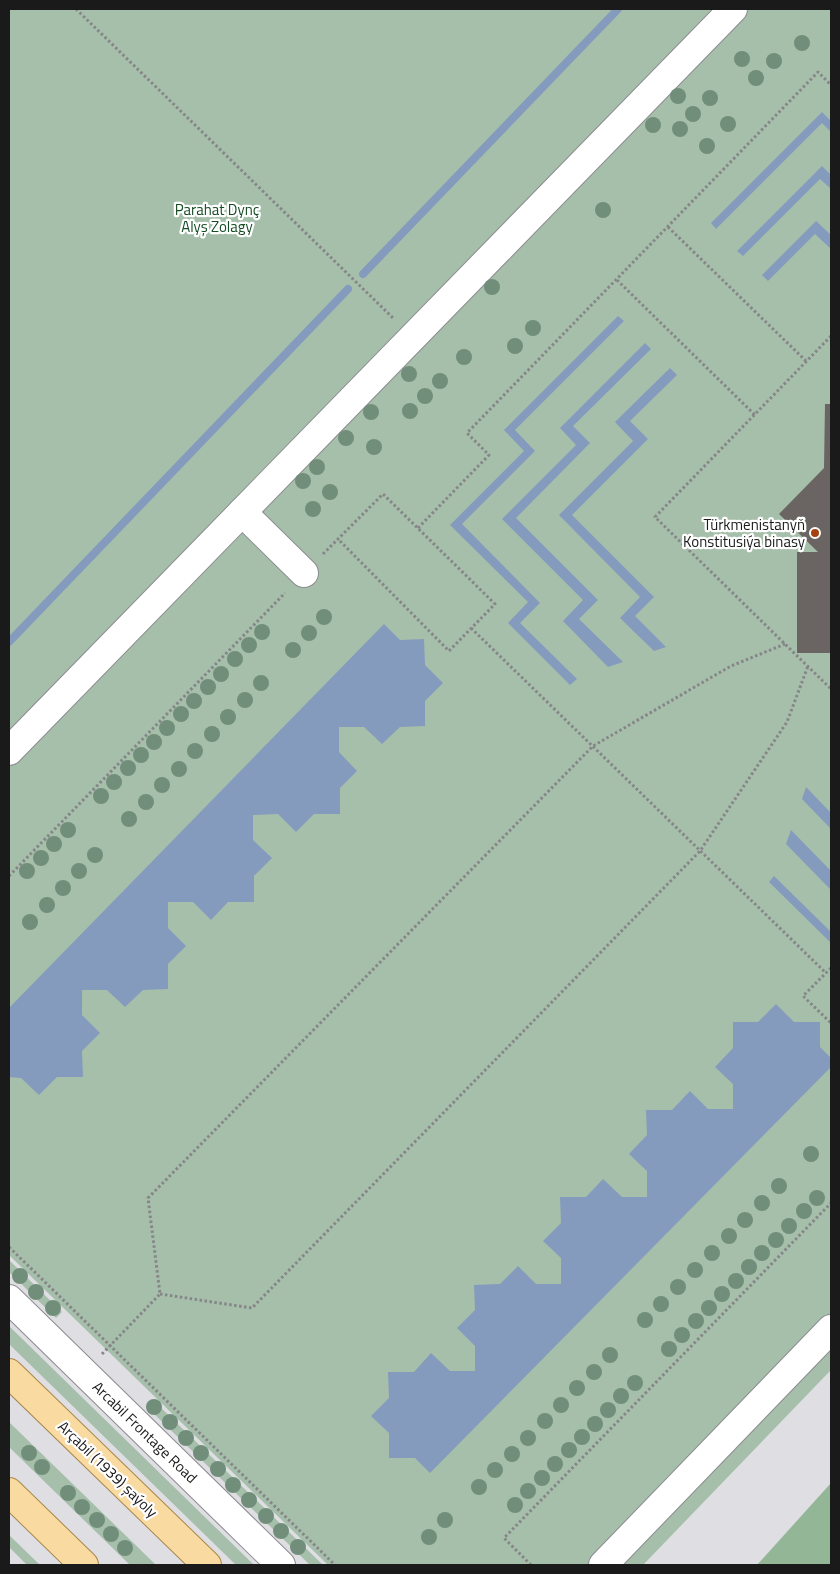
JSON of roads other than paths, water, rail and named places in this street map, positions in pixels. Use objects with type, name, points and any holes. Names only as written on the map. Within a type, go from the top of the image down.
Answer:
[{"type":"main road","name":"Arçabil (1939) şaýoly","points":[[9,1373],[207,1565]]},
{"type":"main road","points":[[9,1492],[84,1565]]},
{"type":"street","points":[[9,751],[733,9]]},
{"type":"street","points":[[242,512],[304,573]]},
{"type":"street","name":"Arcabil Frontage Road","points":[[9,1299],[280,1565]]},
{"type":"street","points":[[603,1565],[831,1329]]},
{"type":"water","points":[[822,112],[831,121],[831,132],[822,123],[716,229],[711,223]]},
{"type":"water","points":[[822,166],[831,175],[831,189],[820,179],[743,256],[737,251]]},
{"type":"water","points":[[816,221],[831,235],[831,249],[815,234],[768,281],[762,275]]},
{"type":"water","points":[[618,316],[624,321],[515,430],[535,451],[462,524],[540,603],[520,623],[577,679],[570,685],[508,623],[528,602],[450,525],[524,451],[504,430]]},
{"type":"water","points":[[645,343],[651,349],[573,426],[590,443],[516,518],[598,600],[579,619],[623,662],[608,667],[563,621],[583,600],[502,519],[576,445],[560,428]]},
{"type":"water","points":[[670,368],[677,375],[630,421],[648,439],[572,515],[654,597],[635,616],[666,647],[654,651],[620,618],[640,597],[559,515],[633,441],[615,422]]},
{"type":"water","points":[[384,624],[400,640],[424,639],[425,665],[443,683],[425,701],[425,726],[400,727],[382,744],[364,727],[339,727],[339,752],[357,771],[340,788],[340,814],[314,814],[296,832],[278,814],[253,815],[253,840],[272,858],[254,876],[254,902],[228,902],[211,920],[193,902],[168,902],[168,928],[186,946],[168,964],[168,989],[143,990],[125,1007],[107,990],[82,990],[82,1015],[100,1033],[82,1051],[83,1077],[57,1077],[39,1095],[21,1078],[9,1077],[9,1008]]},
{"type":"water","points":[[806,787],[831,813],[831,829],[802,799]]},
{"type":"water","points":[[791,830],[831,871],[831,890],[786,844]]},
{"type":"water","points":[[774,876],[831,932],[831,943],[769,882]]},
{"type":"water","points":[[776,1004],[794,1022],[820,1022],[820,1047],[831,1058],[831,1067],[430,1473],[415,1458],[389,1458],[389,1433],[371,1416],[389,1398],[388,1372],[414,1372],[431,1353],[450,1371],[475,1371],[475,1346],[457,1328],[475,1310],[474,1285],[500,1284],[518,1266],[536,1284],[561,1284],[561,1258],[543,1241],[561,1223],[560,1197],[586,1197],[603,1179],[622,1197],[647,1197],[647,1171],[629,1154],[647,1135],[646,1110],[672,1110],[690,1091],[708,1109],[733,1109],[733,1084],[715,1067],[733,1048],[733,1022],[758,1022]]},
{"type":"waterway","points":[[363,274],[618,9]]},
{"type":"waterway","points":[[9,642],[348,289]]},
{"type":"place","name":"Türkmenistanyň Konstitusiýa binasy","points":[[815,533]]},
{"type":"park label","name":"Parahat Dynç Alyş Zolagy","points":[[217,218]]}]
